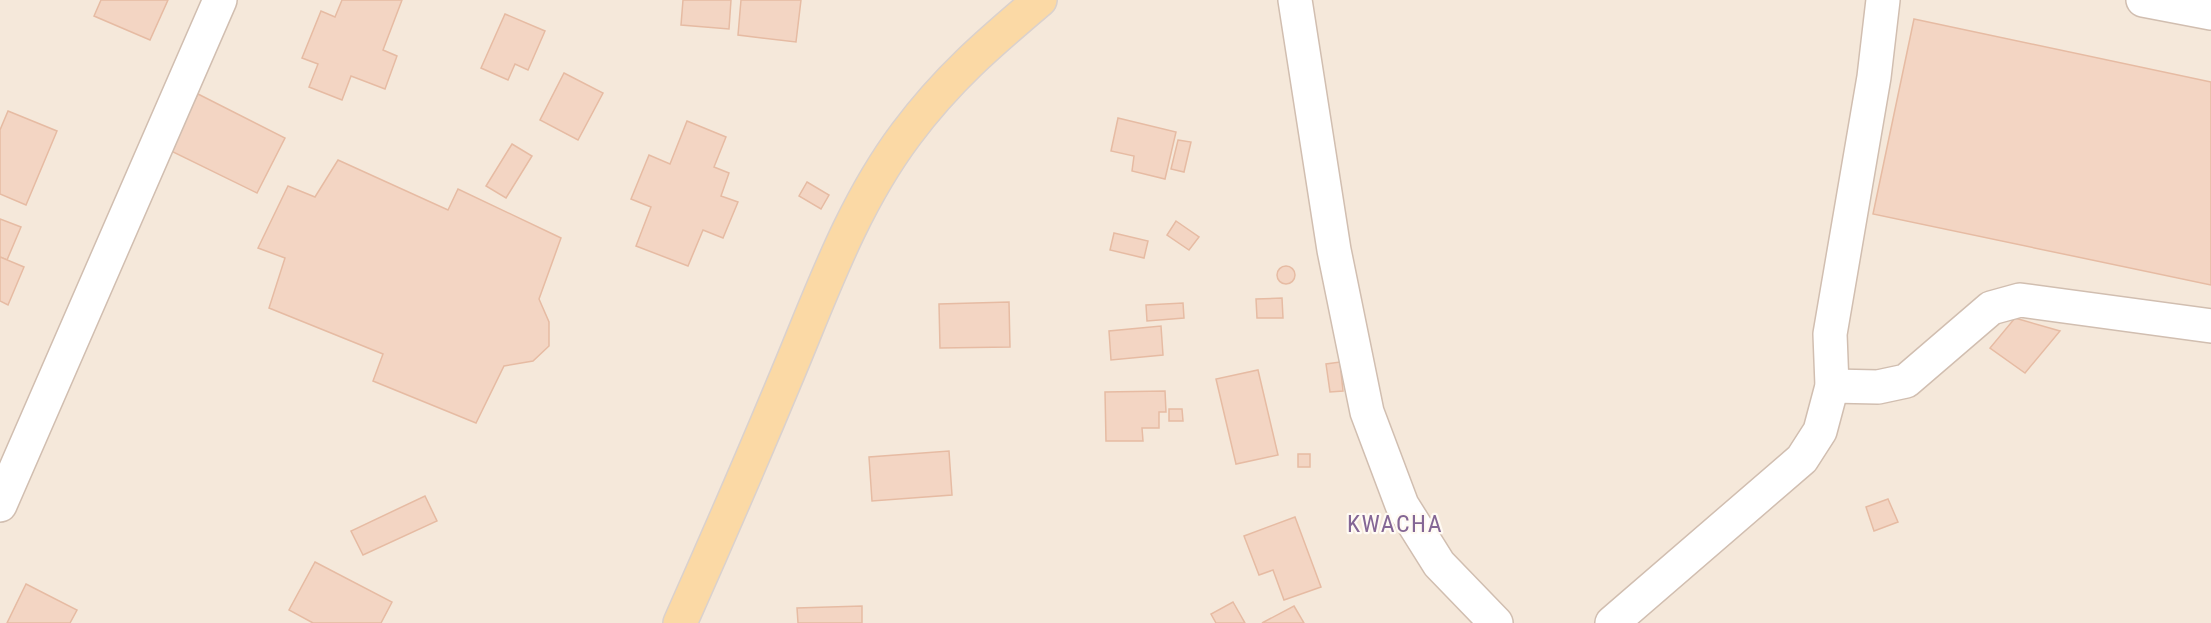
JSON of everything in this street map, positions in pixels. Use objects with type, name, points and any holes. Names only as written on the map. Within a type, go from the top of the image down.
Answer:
[{"type":"main road","points":[[680,623],[748,470],[843,241],[876,181],[905,136],[952,76],[1040,0]]},
{"type":"street","points":[[0,505],[220,0]]},
{"type":"street","points":[[1295,0],[1334,250],[1367,412],[1402,505],[1439,564],[1496,623]]},
{"type":"street","points":[[1612,623],[1802,459],[1820,431],[1832,386],[1830,334],[1875,77],[1883,0]]},
{"type":"street","points":[[2144,0],[2211,13]]},
{"type":"street","points":[[1832,386],[1878,387],[1906,381],[1991,308],[2020,300],[2211,326]]},
{"type":"shaded area","points":[[0,0],[2211,0],[2211,623],[0,623]]},
{"type":"building","points":[[101,0],[168,0],[150,40],[94,16]]},
{"type":"building","points":[[342,0],[402,0],[383,50],[397,56],[385,89],[351,76],[342,100],[309,87],[318,64],[302,58],[321,11],[335,17]]},
{"type":"building","points":[[683,0],[731,0],[729,29],[681,25]]},
{"type":"building","points":[[741,0],[801,0],[796,42],[738,35]]},
{"type":"building","points":[[505,14],[545,31],[528,70],[515,64],[508,80],[481,68]]},
{"type":"building","points":[[1914,19],[2211,82],[2211,285],[1873,214]]},
{"type":"building","points":[[564,73],[603,93],[578,140],[540,120]]},
{"type":"building","points":[[198,94],[285,138],[257,193],[169,150]]},
{"type":"building","points":[[8,111],[57,131],[26,205],[0,194],[0,130]]},
{"type":"building","points":[[1118,118],[1176,132],[1165,179],[1132,171],[1134,156],[1111,151]]},
{"type":"building","points":[[687,121],[726,137],[714,167],[729,173],[721,196],[738,202],[723,238],[703,230],[688,266],[636,246],[651,207],[631,199],[649,155],[670,164]]},
{"type":"building","points":[[1178,140],[1191,142],[1184,172],[1171,169]]},
{"type":"building","points":[[512,144],[532,156],[506,198],[486,186]]},
{"type":"building","points":[[338,160],[448,210],[458,189],[561,238],[539,299],[549,322],[549,346],[533,361],[504,366],[476,423],[373,381],[383,354],[269,308],[285,258],[258,248],[288,186],[315,197]]},
{"type":"building","points":[[807,182],[829,195],[821,209],[799,196]]},
{"type":"building","points":[[0,219],[21,227],[7,260],[0,257]]},
{"type":"building","points":[[1176,221],[1199,237],[1189,250],[1167,235]]},
{"type":"building","points":[[1114,233],[1148,241],[1144,258],[1110,250]]},
{"type":"building","points":[[0,257],[24,267],[8,305],[0,301]]},
{"type":"building","points":[[1286,266],[1292,269],[1295,275],[1292,281],[1286,284],[1280,281],[1277,275],[1280,269]]},
{"type":"building","points":[[1282,298],[1283,318],[1257,318],[1256,299]]},
{"type":"building","points":[[1009,302],[1010,347],[940,348],[939,304]]},
{"type":"building","points":[[1183,303],[1184,318],[1147,321],[1146,305]]},
{"type":"building","points":[[2015,318],[2060,331],[2025,373],[1990,348]]},
{"type":"building","points":[[1161,326],[1163,355],[1111,360],[1109,331]]},
{"type":"building","points":[[1340,362],[1343,391],[1330,392],[1326,364]]},
{"type":"building","points":[[1258,370],[1278,455],[1236,464],[1216,379]]},
{"type":"building","points":[[1165,391],[1166,412],[1159,412],[1159,428],[1142,428],[1143,441],[1106,441],[1105,392]]},
{"type":"building","points":[[1169,409],[1182,409],[1183,421],[1169,421]]},
{"type":"building","points":[[949,451],[952,495],[872,501],[869,457]]},
{"type":"building","points":[[1298,454],[1310,454],[1310,467],[1298,467]]},
{"type":"building","points":[[425,496],[437,521],[363,555],[351,531]]},
{"type":"building","points":[[1888,499],[1898,522],[1874,531],[1866,507]]},
{"type":"building","points":[[1295,517],[1321,587],[1284,600],[1273,570],[1259,575],[1244,536]]},
{"type":"building","points":[[315,562],[392,602],[381,623],[313,623],[289,610]]},
{"type":"building","points":[[26,584],[77,610],[70,623],[7,623]]},
{"type":"building","points":[[1233,602],[1245,623],[1216,623],[1211,614]]},
{"type":"building","points":[[862,606],[862,623],[798,623],[797,608]]},
{"type":"building","points":[[1294,606],[1304,623],[1262,623]]},
{"type":"district","name":"KWACHA","points":[[1395,524]]}]
